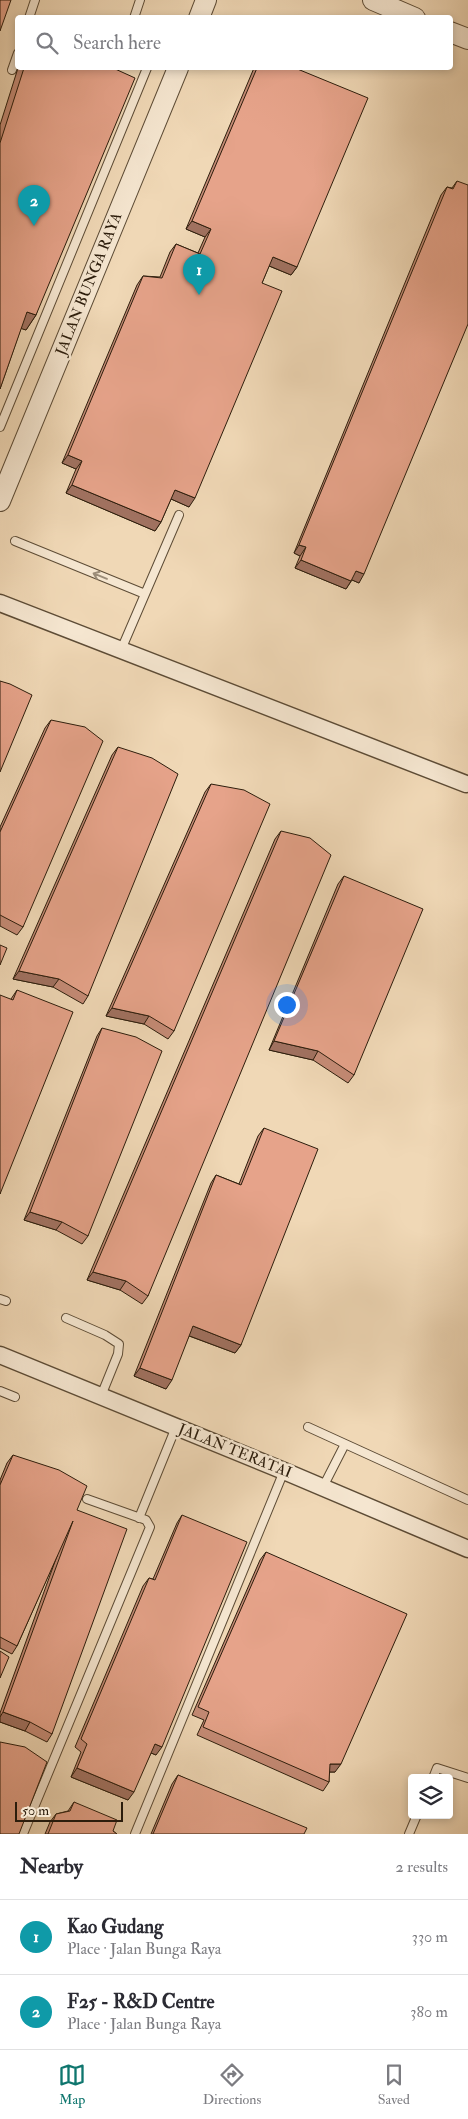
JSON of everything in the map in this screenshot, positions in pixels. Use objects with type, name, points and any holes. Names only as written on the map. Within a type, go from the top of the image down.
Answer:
[{"type":"street","points":[[200,15],[206,0]]},
{"type":"street","points":[[372,0],[408,15]]},
{"type":"street","points":[[453,33],[468,39]]},
{"type":"street","name":"JALAN BUNGA RAYA","points":[[0,501],[177,70]]},
{"type":"street","points":[[0,603],[466,784]]},
{"type":"street","name":"JALAN TERATAI","points":[[0,1355],[323,1487],[468,1549]]},
{"type":"lane","points":[[30,15],[35,0]]},
{"type":"lane","points":[[135,15],[140,0]]},
{"type":"lane","points":[[12,70],[15,62]]},
{"type":"lane","points":[[0,427],[147,70]]},
{"type":"lane","points":[[121,650],[179,514]]},
{"type":"lane","points":[[15,541],[145,594]]},
{"type":"lane","points":[[66,1318],[105,1335],[119,1344],[118,1354],[101,1396]]},
{"type":"lane","points":[[0,1392],[15,1397]]},
{"type":"lane","points":[[139,1518],[176,1427]]},
{"type":"lane","points":[[308,1427],[468,1500]]},
{"type":"lane","points":[[323,1487],[345,1444]]},
{"type":"lane","points":[[135,1834],[284,1471]]},
{"type":"lane","points":[[23,1834],[149,1529],[148,1523],[139,1518],[86,1499]]},
{"type":"lane","points":[[435,1774],[438,1768],[468,1778]]},
{"type":"lane","points":[[409,1834],[415,1819]]},
{"type":"building","points":[[0,0],[11,0],[0,31]]},
{"type":"building","points":[[23,70],[117,70],[135,78],[36,315],[27,312],[0,389],[0,143]]},
{"type":"building","points":[[256,70],[300,70],[368,98],[297,267],[273,257],[262,283],[282,291],[195,498],[175,490],[161,522],[72,485],[82,461],[68,455],[143,276],[162,278],[176,244],[200,254],[211,229],[192,221]]},
{"type":"building","points":[[457,181],[468,185],[468,324],[364,574],[356,571],[351,581],[301,560],[306,547],[299,545],[447,187],[453,189]]},
{"type":"building","points":[[0,681],[32,695],[0,772]]},
{"type":"building","points":[[51,720],[85,727],[103,741],[23,927],[0,915],[0,832]]},
{"type":"building","points":[[118,747],[152,758],[178,774],[88,996],[59,979],[19,971]]},
{"type":"building","points":[[211,784],[244,790],[270,804],[174,1031],[149,1016],[112,1008]]},
{"type":"building","points":[[281,831],[310,838],[331,855],[148,1296],[126,1281],[93,1272]]},
{"type":"building","points":[[344,876],[423,909],[354,1075],[318,1051],[274,1041]]},
{"type":"building","points":[[0,945],[7,948],[0,965]]},
{"type":"building","points":[[17,990],[73,1012],[0,1194],[0,995],[13,1000]]},
{"type":"building","points":[[102,1028],[136,1037],[162,1051],[88,1236],[62,1222],[30,1212]]},
{"type":"building","points":[[264,1128],[318,1149],[241,1345],[193,1326],[172,1380],[140,1368],[216,1175],[241,1185]]},
{"type":"building","points":[[13,1455],[59,1470],[87,1486],[77,1510],[127,1529],[52,1734],[30,1722],[3,1712],[73,1521],[17,1646],[0,1637],[0,1485]]},
{"type":"building","points":[[182,1515],[247,1542],[162,1747],[155,1744],[134,1792],[77,1768],[87,1744],[81,1739],[149,1578],[155,1580]]},
{"type":"building","points":[[266,1552],[407,1614],[341,1764],[330,1764],[329,1782],[203,1727],[209,1712],[198,1707]]},
{"type":"building","points":[[0,1651],[9,1657],[0,1678]]},
{"type":"building","points":[[0,1742],[25,1747],[47,1762],[19,1834],[0,1834]]},
{"type":"building","points":[[178,1775],[307,1828],[304,1834],[153,1834]]},
{"type":"building","points":[[74,1802],[117,1820],[113,1831],[117,1834],[48,1834],[56,1814],[70,1811]]},
{"type":"place","name":"F25 - R&D Centre","points":[[34,226]]},
{"type":"place","name":"Kao Gudang","points":[[199,295]]}]
